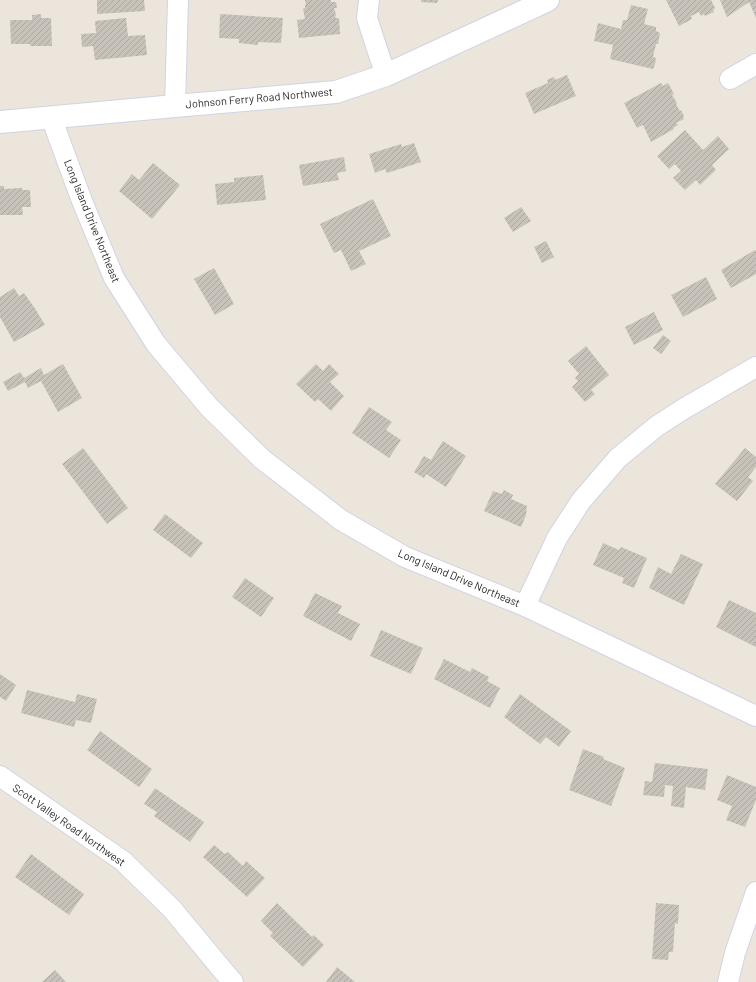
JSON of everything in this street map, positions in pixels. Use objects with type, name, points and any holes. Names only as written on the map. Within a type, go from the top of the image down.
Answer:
[{"type":"street","points":[[175,106],[178,0]]},
{"type":"street","points":[[369,0],[367,18],[386,75]]},
{"type":"street","name":"Johnson Ferry Road Northwest","points":[[0,122],[336,92],[386,75],[548,0]]},
{"type":"street","points":[[730,79],[756,64]]},
{"type":"street","name":"Long Island Drive Northeast","points":[[51,117],[82,201],[114,278],[156,344],[209,407],[262,458],[341,520],[405,557],[525,606],[756,716]]},
{"type":"street","points":[[525,606],[557,538],[581,501],[618,458],[657,426],[685,408],[756,368]]},
{"type":"street","name":"Scott Valley Road Northwest","points":[[0,776],[123,861],[172,909],[233,982]]},
{"type":"street","points":[[728,982],[735,954],[756,892]]},
{"type":"building","points":[[97,0],[144,0],[145,11],[97,14]]},
{"type":"building","points":[[305,0],[331,0],[331,2],[336,2],[337,8],[334,8],[335,18],[339,18],[340,34],[299,38],[297,20],[305,19],[303,9],[306,5]]},
{"type":"building","points":[[421,0],[438,0],[437,3],[421,2]]},
{"type":"building","points":[[666,0],[711,0],[715,8],[713,10],[714,12],[705,16],[704,14],[701,16],[699,12],[691,16],[692,19],[679,26]]},
{"type":"building","points":[[720,0],[756,0],[756,18],[749,2],[727,17]]},
{"type":"building","points":[[631,5],[648,9],[644,24],[656,27],[656,31],[660,33],[653,57],[656,58],[656,61],[653,69],[610,59],[613,45],[594,41],[598,23],[621,29],[623,20],[627,20]]},
{"type":"building","points":[[41,14],[41,18],[51,18],[52,46],[11,44],[10,20],[32,20],[32,15]]},
{"type":"building","points":[[220,14],[283,18],[281,43],[258,42],[258,45],[239,43],[239,39],[219,38]]},
{"type":"building","points":[[126,18],[128,36],[145,35],[147,55],[95,60],[93,46],[82,47],[81,34],[96,33],[95,21]]},
{"type":"building","points":[[567,75],[576,96],[534,114],[525,93],[548,83],[547,80],[554,77],[555,80]]},
{"type":"building","points":[[661,83],[663,86],[668,83],[674,94],[672,95],[677,103],[676,104],[684,116],[684,119],[676,123],[678,125],[673,128],[674,129],[651,142],[643,125],[637,128],[624,103]]},
{"type":"building","points":[[685,130],[703,150],[718,136],[729,149],[712,165],[716,170],[700,185],[696,180],[685,190],[673,178],[681,171],[675,164],[669,169],[657,156]]},
{"type":"building","points":[[414,143],[421,162],[387,173],[385,169],[375,173],[369,154],[401,144],[402,147]]},
{"type":"building","points":[[344,157],[346,171],[337,173],[339,180],[303,186],[299,165]]},
{"type":"building","points":[[153,163],[180,185],[152,219],[119,191],[132,174],[139,180]]},
{"type":"building","points":[[263,175],[266,200],[217,205],[215,184],[234,182],[234,178]]},
{"type":"building","points":[[0,186],[4,186],[4,189],[22,188],[22,190],[30,190],[31,207],[22,207],[23,215],[0,215]]},
{"type":"building","points":[[373,199],[391,236],[359,251],[366,264],[351,271],[341,250],[334,253],[320,224]]},
{"type":"building","points":[[521,207],[531,221],[513,232],[504,218]]},
{"type":"building","points":[[546,241],[554,257],[542,263],[534,247]]},
{"type":"building","points":[[755,250],[756,274],[731,288],[721,270]]},
{"type":"building","points":[[214,268],[234,304],[215,315],[194,279]]},
{"type":"building","points":[[706,277],[717,299],[683,317],[671,295]]},
{"type":"building","points":[[14,288],[19,296],[24,293],[45,325],[14,342],[0,317],[0,297]]},
{"type":"building","points":[[654,312],[663,330],[634,345],[625,327]]},
{"type":"building","points":[[663,335],[671,341],[661,354],[653,348]]},
{"type":"building","points":[[586,346],[609,375],[591,390],[595,394],[585,402],[572,387],[578,381],[575,378],[579,374],[568,361]]},
{"type":"building","points":[[63,364],[82,398],[58,412],[41,381],[28,388],[25,382],[8,391],[3,382],[20,372],[24,378],[41,368],[44,375]]},
{"type":"building","points":[[316,364],[323,371],[329,364],[339,374],[330,382],[344,396],[331,411],[318,399],[315,402],[296,384]]},
{"type":"building","points":[[369,407],[392,422],[386,430],[401,440],[389,458],[352,433]]},
{"type":"building","points":[[443,441],[466,456],[446,487],[426,474],[424,478],[414,472],[424,456],[431,460]]},
{"type":"building","points":[[83,448],[128,508],[107,524],[62,464]]},
{"type":"building","points":[[745,448],[756,457],[756,467],[748,477],[753,481],[737,501],[715,484]]},
{"type":"building","points":[[504,490],[513,495],[511,499],[527,506],[526,515],[521,527],[484,511],[493,491],[502,494]]},
{"type":"building","points":[[165,514],[203,543],[191,558],[153,530]]},
{"type":"building","points":[[603,543],[619,550],[621,547],[647,558],[634,588],[622,583],[624,578],[593,565]]},
{"type":"building","points":[[681,554],[703,564],[684,605],[649,588],[658,567],[671,574]]},
{"type":"building","points":[[245,578],[274,598],[261,617],[232,597]]},
{"type":"building","points":[[315,593],[342,606],[338,613],[360,624],[351,641],[303,616]]},
{"type":"building","points":[[729,600],[756,613],[756,647],[716,627]]},
{"type":"building","points":[[381,630],[423,648],[411,674],[370,656]]},
{"type":"building","points":[[444,659],[470,672],[472,668],[489,677],[487,681],[500,688],[490,708],[434,679]]},
{"type":"building","points":[[0,674],[16,685],[6,701],[0,697]]},
{"type":"building","points":[[27,690],[75,702],[77,694],[97,699],[91,723],[76,720],[74,727],[21,713]]},
{"type":"building","points":[[520,694],[571,731],[559,747],[546,737],[540,744],[504,717]]},
{"type":"building","points":[[100,731],[152,769],[139,787],[87,750]]},
{"type":"building","points":[[583,749],[604,757],[603,759],[625,768],[611,806],[569,790]]},
{"type":"building","points":[[655,763],[708,769],[705,790],[686,787],[684,808],[671,806],[673,786],[665,785],[664,797],[643,795],[645,781],[652,782]]},
{"type":"building","points":[[727,775],[756,787],[756,800],[745,827],[726,820],[732,806],[717,800]]},
{"type":"building","points":[[155,788],[204,822],[190,842],[154,816],[157,812],[144,804]]},
{"type":"building","points":[[214,845],[225,854],[228,852],[243,866],[246,861],[265,878],[247,897],[203,857]]},
{"type":"building","points":[[31,854],[84,894],[69,915],[15,877]]},
{"type":"building","points":[[277,903],[312,937],[314,935],[324,945],[303,967],[270,936],[273,933],[261,921]]},
{"type":"building","points":[[656,903],[679,905],[678,924],[675,923],[673,952],[669,952],[668,960],[652,959]]},
{"type":"building","points":[[337,967],[355,982],[326,982]]},
{"type":"building","points":[[55,970],[66,982],[42,982]]}]
